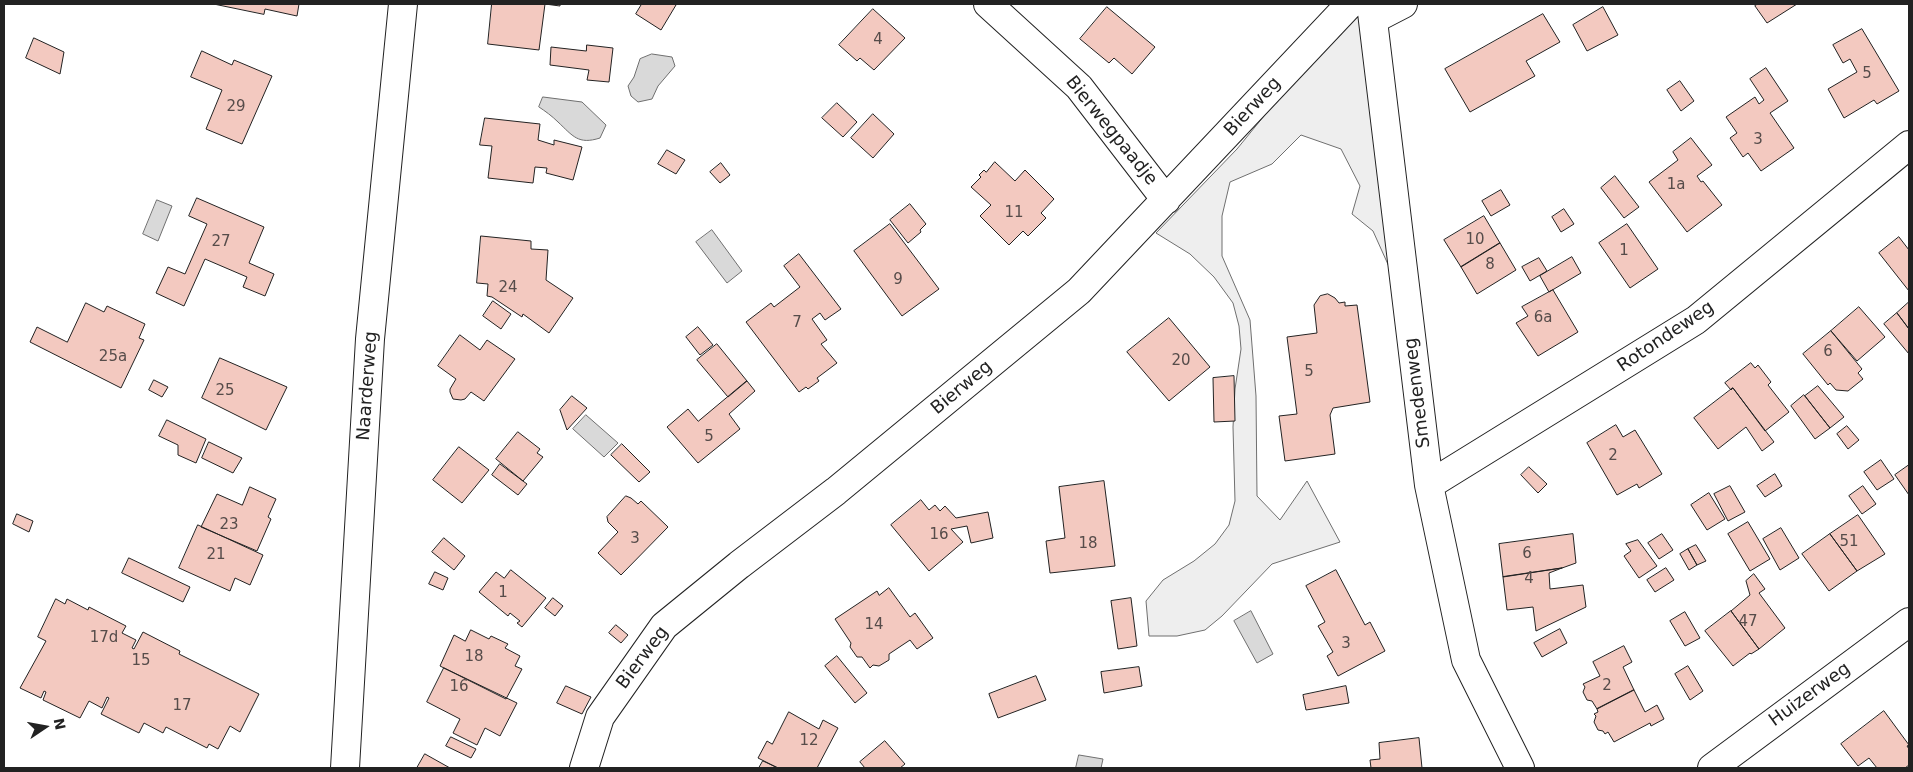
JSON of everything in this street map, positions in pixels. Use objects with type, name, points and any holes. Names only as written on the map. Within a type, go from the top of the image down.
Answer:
[{"type":"street","name":"Naarderweg","points":[[345,768],[370,339],[403,4]]},
{"type":"street","name":"Bierwegpaadje","points":[[988,4],[1079,87],[1166,200]]},
{"type":"street","name":"Bierweg","points":[[584,768],[600,717],[664,626],[739,565],[836,491],[1079,291],[1350,4]]},
{"type":"street","points":[[1372,12],[1403,4]]},
{"type":"street","name":"Smedenweg","points":[[1372,12],[1429,485],[1466,660],[1520,768]]},
{"type":"street","name":"Rotondeweg","points":[[1429,485],[1696,320],[1909,145]]},
{"type":"street","name":"Huizerweg","points":[[1712,768],[1909,622]]},
{"type":"shaded area","points":[[1349,14],[1359,16],[1395,280],[1373,231],[1352,214],[1360,186],[1341,149],[1301,135],[1272,164],[1230,182],[1222,216],[1222,256],[1250,320],[1256,396],[1257,496],[1280,520],[1307,481],[1340,542],[1272,564],[1222,616],[1205,630],[1177,636],[1149,636],[1146,601],[1163,580],[1194,561],[1215,544],[1229,525],[1235,501],[1233,427],[1235,389],[1241,349],[1239,326],[1233,303],[1214,277],[1190,254],[1156,233],[1237,149]]},
{"type":"shaded area","points":[[652,54],[672,57],[675,66],[658,86],[652,99],[638,102],[631,96],[628,86],[634,77],[640,59]]},
{"type":"shaded area","points":[[543,97],[582,102],[606,125],[600,138],[581,140],[576,138],[539,107]]},
{"type":"shaded area","points":[[157,200],[172,206],[158,241],[143,234]]},
{"type":"shaded area","points":[[712,230],[742,271],[727,283],[696,242]]},
{"type":"shaded area","points":[[586,415],[618,443],[604,457],[573,429]]},
{"type":"shaded area","points":[[1251,611],[1273,654],[1257,663],[1234,621]]},
{"type":"shaded area","points":[[1079,755],[1103,759],[1101,768],[1076,768]]},
{"type":"building","points":[[214,4],[299,4],[297,16],[265,9],[264,14]]},
{"type":"building","points":[[492,4],[545,4],[539,50],[488,44]]},
{"type":"building","points":[[642,4],[676,5],[661,30],[636,14]]},
{"type":"building","points":[[1758,4],[1797,4],[1767,23],[1755,6]]},
{"type":"building","points":[[1107,7],[1155,47],[1132,74],[1114,58],[1109,63],[1080,39]]},
{"type":"building","points":[[1603,7],[1618,35],[1587,51],[1573,25]]},
{"type":"building","points":[[873,9],[905,38],[874,70],[860,58],[857,61],[839,45]]},
{"type":"building","points":[[1543,14],[1560,42],[1526,61],[1535,76],[1470,112],[1445,69]]},
{"type":"building","points":[[1862,29],[1899,91],[1877,104],[1874,100],[1844,118],[1828,89],[1857,72],[1850,59],[1843,63],[1833,45]]},
{"type":"building","points":[[34,38],[64,52],[60,74],[26,58]]},
{"type":"building","points":[[587,45],[613,48],[609,82],[587,80],[589,70],[550,65],[551,47],[586,51]]},
{"type":"building","points":[[202,51],[232,65],[234,60],[272,76],[242,144],[206,129],[222,90],[191,77]]},
{"type":"building","points":[[1766,68],[1788,101],[1770,113],[1794,148],[1761,171],[1748,153],[1743,157],[1730,138],[1737,133],[1726,117],[1755,97],[1759,104],[1764,100],[1750,79]]},
{"type":"building","points":[[1680,81],[1694,101],[1681,111],[1667,90]]},
{"type":"building","points":[[837,103],[857,122],[843,137],[822,118]]},
{"type":"building","points":[[873,114],[894,134],[873,158],[851,138]]},
{"type":"building","points":[[485,118],[540,124],[538,140],[554,145],[554,140],[582,147],[573,180],[546,173],[547,168],[535,167],[533,183],[488,178],[492,146],[480,145]]},
{"type":"building","points":[[1691,138],[1712,165],[1697,176],[1722,205],[1687,232],[1649,182],[1678,160],[1673,152]]},
{"type":"building","points":[[667,150],[685,160],[676,174],[658,164]]},
{"type":"building","points":[[995,162],[1015,181],[1025,170],[1054,199],[1041,213],[1046,218],[1028,236],[1023,231],[1009,245],[980,216],[991,205],[971,187],[981,177],[979,175],[984,170],[986,172]]},
{"type":"building","points":[[721,163],[730,175],[720,183],[710,172]]},
{"type":"building","points":[[1615,176],[1639,207],[1624,218],[1601,188]]},
{"type":"building","points":[[1501,190],[1510,205],[1491,216],[1482,201]]},
{"type":"building","points":[[197,198],[264,227],[249,263],[274,274],[265,296],[243,287],[247,277],[205,259],[184,306],[156,293],[168,267],[185,274],[207,224],[189,216]]},
{"type":"building","points":[[910,204],[926,224],[920,230],[921,232],[908,243],[890,220]]},
{"type":"building","points":[[1564,209],[1574,224],[1561,232],[1552,217]]},
{"type":"building","points":[[1484,216],[1500,243],[1461,267],[1444,240]]},
{"type":"building","points":[[890,224],[939,289],[902,316],[854,251]]},
{"type":"building","points":[[1627,224],[1658,269],[1630,288],[1599,243]]},
{"type":"building","points":[[481,236],[531,241],[531,249],[548,250],[546,280],[573,298],[549,333],[523,314],[522,317],[492,297],[487,296],[488,284],[477,283]]},
{"type":"building","points":[[1899,237],[1909,250],[1909,291],[1879,253]]},
{"type":"building","points":[[1500,243],[1516,270],[1477,294],[1461,267]]},
{"type":"building","points":[[799,254],[841,309],[825,320],[820,313],[812,319],[827,340],[821,344],[837,363],[817,378],[819,381],[808,389],[806,387],[799,392],[746,322],[771,303],[774,307],[800,287],[784,266]]},
{"type":"building","points":[[1572,257],[1581,273],[1549,292],[1540,276]]},
{"type":"building","points":[[1539,258],[1547,271],[1530,281],[1522,267]]},
{"type":"building","points":[[1553,290],[1578,332],[1538,356],[1516,323],[1528,316],[1522,307]]},
{"type":"building","points":[[1328,294],[1339,303],[1345,302],[1345,306],[1357,305],[1370,402],[1333,408],[1330,415],[1335,454],[1285,461],[1279,416],[1297,414],[1287,337],[1317,333],[1314,305],[1320,296]]},
{"type":"building","points":[[493,301],[511,314],[501,329],[483,316]]},
{"type":"building","points":[[1909,302],[1909,329],[1897,313]]},
{"type":"building","points":[[86,303],[104,312],[107,306],[145,324],[139,338],[144,340],[121,388],[30,342],[37,327],[67,342]]},
{"type":"building","points":[[1859,307],[1885,337],[1857,361],[1831,331]]},
{"type":"building","points":[[1897,313],[1909,329],[1909,354],[1884,324]]},
{"type":"building","points":[[1169,318],[1210,367],[1169,401],[1127,352]]},
{"type":"building","points":[[698,327],[713,345],[700,355],[686,337]]},
{"type":"building","points":[[1831,331],[1862,369],[1858,373],[1863,379],[1848,391],[1836,390],[1830,383],[1828,385],[1803,354]]},
{"type":"building","points":[[460,335],[480,350],[487,340],[515,359],[484,401],[471,392],[465,399],[453,399],[450,389],[456,379],[438,366]]},
{"type":"building","points":[[717,344],[747,381],[728,397],[697,360]]},
{"type":"building","points":[[220,358],[287,387],[266,430],[202,398]]},
{"type":"building","points":[[1751,363],[1755,368],[1758,365],[1771,382],[1768,385],[1789,412],[1765,431],[1733,388],[1731,390],[1725,383]]},
{"type":"building","points":[[1234,376],[1235,421],[1214,422],[1213,378]]},
{"type":"building","points":[[154,380],[168,387],[162,397],[149,390]]},
{"type":"building","points":[[747,381],[755,391],[729,414],[740,429],[698,463],[667,427],[688,409],[698,421]]},
{"type":"building","points":[[1818,386],[1844,417],[1830,428],[1805,396]]},
{"type":"building","points":[[1733,388],[1774,442],[1762,451],[1746,427],[1718,449],[1694,418]]},
{"type":"building","points":[[1804,395],[1830,428],[1815,439],[1791,406]]},
{"type":"building","points":[[572,396],[587,408],[567,430],[560,410]]},
{"type":"building","points":[[167,420],[206,439],[196,463],[178,455],[178,445],[159,436]]},
{"type":"building","points":[[1616,425],[1623,437],[1635,430],[1662,474],[1639,488],[1637,484],[1617,495],[1587,443]]},
{"type":"building","points":[[1847,426],[1859,440],[1848,449],[1837,434]]},
{"type":"building","points":[[518,432],[540,449],[537,453],[543,457],[523,481],[496,459]]},
{"type":"building","points":[[209,442],[242,458],[233,473],[202,458]]},
{"type":"building","points":[[622,444],[650,472],[639,482],[611,455]]},
{"type":"building","points":[[459,447],[489,470],[462,503],[433,480]]},
{"type":"building","points":[[1881,460],[1894,479],[1877,490],[1864,472]]},
{"type":"building","points":[[500,464],[527,484],[518,495],[492,475]]},
{"type":"building","points":[[1909,465],[1909,495],[1895,475]]},
{"type":"building","points":[[1529,467],[1547,484],[1538,493],[1521,475]]},
{"type":"building","points":[[1775,474],[1782,486],[1765,497],[1757,486]]},
{"type":"building","points":[[1104,481],[1115,566],[1050,573],[1046,541],[1065,538],[1059,487]]},
{"type":"building","points":[[1730,486],[1745,512],[1728,521],[1714,494]]},
{"type":"building","points":[[1863,486],[1876,504],[1862,514],[1849,496]]},
{"type":"building","points":[[250,487],[276,499],[268,517],[271,519],[257,551],[201,527],[217,494],[242,505]]},
{"type":"building","points":[[1709,493],[1725,519],[1707,530],[1691,505]]},
{"type":"building","points":[[626,496],[638,504],[641,501],[668,527],[621,575],[598,553],[618,532],[608,522],[607,517]]},
{"type":"building","points":[[921,500],[929,510],[935,505],[940,511],[945,506],[956,518],[988,512],[993,538],[971,543],[967,526],[951,529],[963,542],[929,571],[891,525]]},
{"type":"building","points":[[17,514],[33,521],[29,532],[13,524]]},
{"type":"building","points":[[1858,515],[1885,554],[1857,571],[1830,534]]},
{"type":"building","points":[[1748,522],[1770,559],[1750,571],[1728,534]]},
{"type":"building","points":[[198,525],[263,555],[250,585],[235,578],[230,591],[179,568]]},
{"type":"building","points":[[1781,528],[1799,558],[1780,570],[1763,539]]},
{"type":"building","points":[[1573,534],[1576,563],[1562,568],[1503,577],[1499,544]]},
{"type":"building","points":[[1662,534],[1673,550],[1659,559],[1648,543]]},
{"type":"building","points":[[1830,534],[1857,571],[1829,591],[1802,554]]},
{"type":"building","points":[[444,538],[465,556],[454,570],[432,552]]},
{"type":"building","points":[[1638,540],[1657,566],[1639,578],[1624,556],[1631,551],[1626,544]]},
{"type":"building","points":[[1696,545],[1706,561],[1697,565],[1688,549]]},
{"type":"building","points":[[1688,549],[1697,565],[1689,570],[1680,554]]},
{"type":"building","points":[[129,558],[190,587],[183,602],[122,573]]},
{"type":"building","points":[[1562,568],[1549,573],[1550,589],[1583,585],[1586,607],[1536,631],[1533,607],[1507,610],[1503,577]]},
{"type":"building","points":[[1666,568],[1674,580],[1655,592],[1647,580]]},
{"type":"building","points":[[511,570],[546,598],[522,627],[517,623],[520,621],[510,613],[508,616],[479,592],[496,572],[504,578]]},
{"type":"building","points":[[1336,570],[1365,625],[1370,622],[1385,651],[1338,676],[1327,656],[1333,652],[1318,626],[1325,622],[1306,586]]},
{"type":"building","points":[[435,572],[448,578],[443,590],[429,584]]},
{"type":"building","points":[[1754,574],[1765,589],[1759,593],[1785,628],[1759,649],[1731,611],[1750,595],[1746,581]]},
{"type":"building","points":[[889,588],[910,617],[915,613],[933,638],[917,649],[910,640],[889,654],[889,660],[879,666],[873,665],[870,668],[862,657],[857,657],[850,647],[851,643],[835,619],[877,591],[879,595]]},
{"type":"building","points":[[553,598],[563,606],[555,616],[545,608]]},
{"type":"building","points":[[1131,598],[1137,646],[1118,649],[1111,601]]},
{"type":"building","points":[[56,599],[65,604],[67,599],[88,610],[89,607],[126,626],[122,633],[136,640],[132,648],[134,649],[143,632],[180,651],[179,654],[259,694],[240,732],[230,726],[218,749],[209,744],[207,748],[166,727],[163,733],[144,723],[139,733],[101,714],[109,698],[107,697],[102,708],[89,701],[80,718],[43,700],[46,692],[44,691],[41,698],[20,688],[46,641],[38,637]]},
{"type":"building","points":[[1731,611],[1759,649],[1750,653],[1733,666],[1705,631]]},
{"type":"building","points":[[1685,612],[1700,638],[1685,646],[1670,621]]},
{"type":"building","points":[[616,625],[628,635],[621,643],[609,633]]},
{"type":"building","points":[[1560,629],[1567,643],[1542,657],[1534,643]]},
{"type":"building","points":[[471,630],[489,639],[491,636],[508,644],[505,648],[520,656],[515,666],[522,669],[506,699],[440,666],[454,635],[465,641]]},
{"type":"building","points":[[1624,646],[1632,662],[1623,667],[1634,690],[1597,709],[1592,701],[1587,700],[1583,692],[1585,687],[1583,684],[1600,676],[1593,662]]},
{"type":"building","points":[[837,656],[867,693],[855,703],[825,666]]},
{"type":"building","points":[[1688,666],[1703,691],[1690,700],[1675,674]]},
{"type":"building","points":[[1139,667],[1142,686],[1104,693],[1101,672]]},
{"type":"building","points":[[444,668],[517,703],[500,736],[485,728],[477,745],[453,733],[460,719],[427,702]]},
{"type":"building","points":[[1036,676],[1046,700],[998,718],[989,694]]},
{"type":"building","points":[[566,686],[591,697],[582,714],[557,703]]},
{"type":"building","points":[[1346,686],[1349,703],[1306,710],[1303,695]]},
{"type":"building","points":[[1634,690],[1645,712],[1657,705],[1664,719],[1651,726],[1650,723],[1614,742],[1608,732],[1605,734],[1603,731],[1598,730],[1594,722],[1596,716],[1594,714],[1598,712],[1597,709]]},
{"type":"building","points":[[1884,711],[1909,745],[1907,746],[1909,749],[1909,765],[1905,768],[1877,768],[1869,758],[1858,766],[1841,744]]},
{"type":"building","points":[[789,712],[819,729],[823,720],[838,728],[817,768],[778,768],[758,758],[767,741],[772,744]]},
{"type":"building","points":[[451,737],[476,749],[471,758],[446,746]]},
{"type":"building","points":[[1419,738],[1422,768],[1371,768],[1370,760],[1380,759],[1379,743]]},
{"type":"building","points":[[885,741],[905,764],[900,768],[865,768],[860,762]]},
{"type":"building","points":[[425,754],[450,768],[417,768]]},
{"type":"building","points":[[763,761],[778,768],[759,768]]}]
